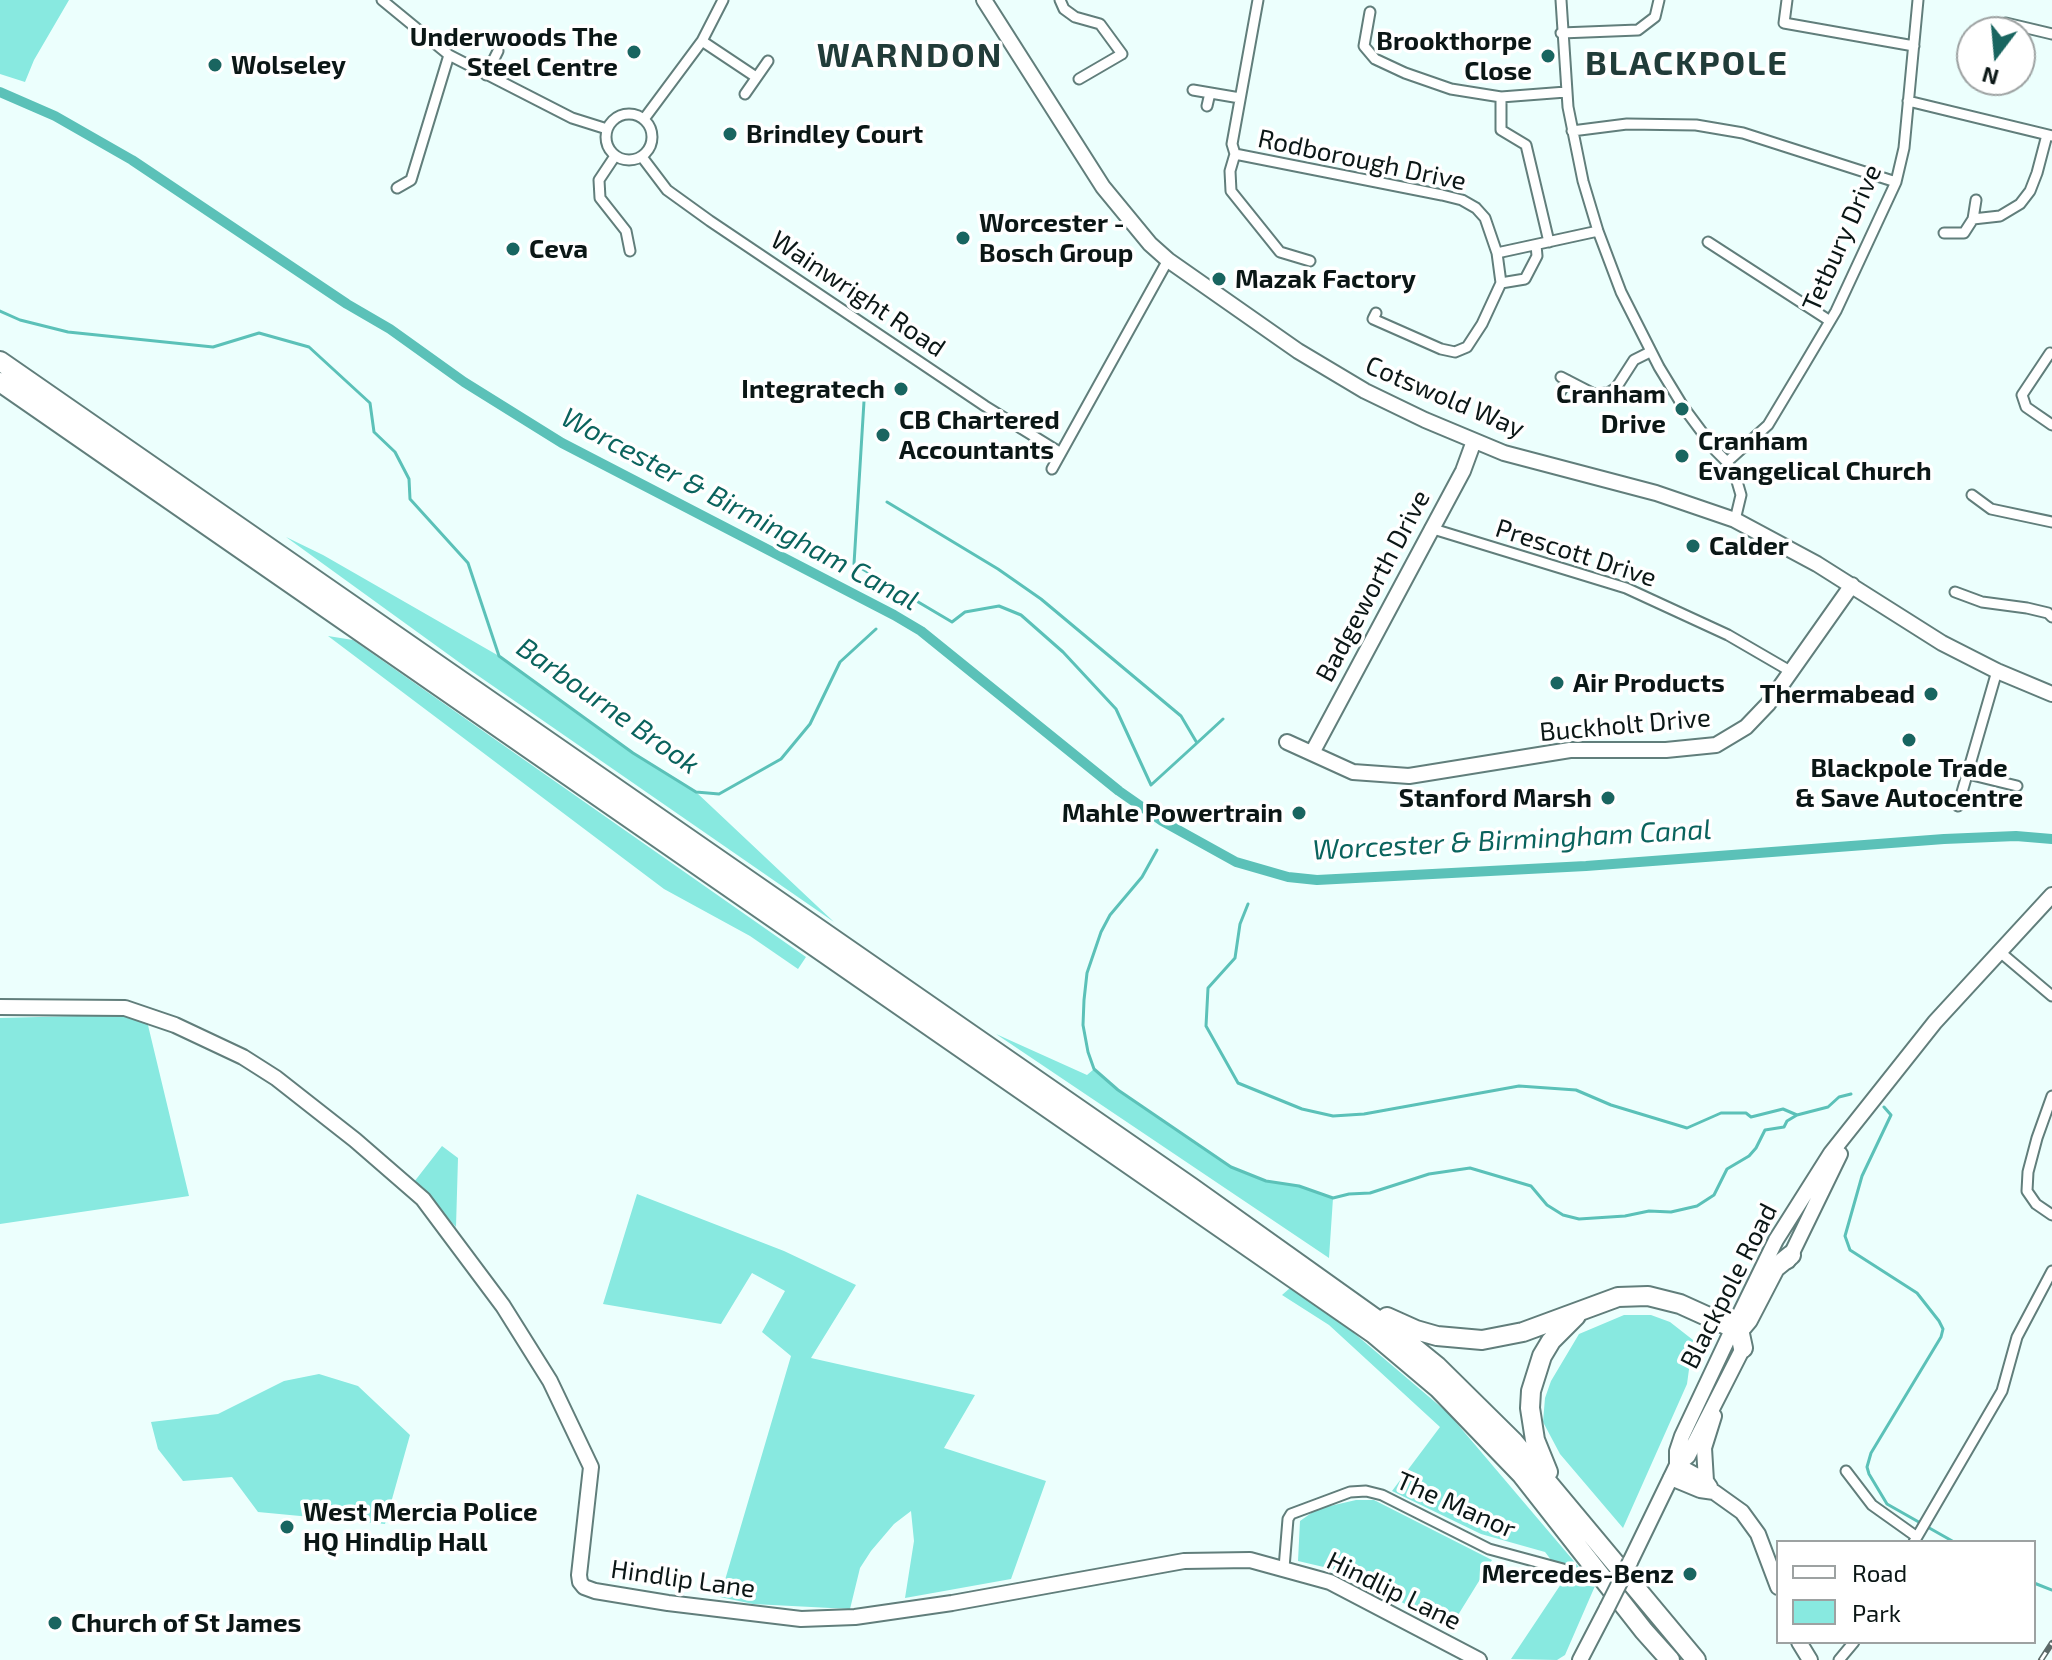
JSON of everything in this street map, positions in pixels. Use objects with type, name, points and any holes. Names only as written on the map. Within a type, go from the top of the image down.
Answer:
[{"type":"highway","points":[[0,361],[1359,1305],[1437,1366],[1474,1401],[1557,1493],[1696,1660]]},
{"type":"highway","points":[[0,382],[1374,1334],[1438,1388],[1521,1474],[1670,1660]]},
{"type":"highway","points":[[1733,1328],[1743,1326],[1748,1320],[1775,1268],[1791,1255]]},
{"type":"highway","points":[[1359,1305],[1416,1330],[1459,1339],[1482,1340],[1523,1332],[1618,1297],[1648,1296],[1680,1304],[1733,1328],[1740,1334],[1743,1348]]},
{"type":"highway","points":[[1557,1493],[1535,1440],[1531,1391],[1546,1349],[1584,1309]]},
{"type":"highway","points":[[1644,1631],[1657,1660]]},
{"type":"street","points":[[382,0],[449,55],[572,118],[607,129]]},
{"type":"street","points":[[644,119],[702,41],[723,0]]},
{"type":"street","name":"Cotswold Way","points":[[984,0],[1103,187],[1150,244],[1268,332],[1343,379],[1474,441],[1504,453],[1656,493],[1735,520],[1852,585],[1942,643],[2052,694]]},
{"type":"street","points":[[1060,0],[1064,9],[1075,17],[1100,24],[1122,54],[1079,79]]},
{"type":"street","points":[[1258,0],[1232,144],[1235,154],[1230,171],[1231,191],[1280,252],[1310,261]]},
{"type":"street","points":[[1561,0],[1561,33],[1572,131],[1598,231],[1621,292],[1650,352],[1684,408],[1727,462],[1741,495],[1735,520]]},
{"type":"street","points":[[1561,33],[1638,30],[1655,17],[1659,0]]},
{"type":"street","points":[[1787,0],[1784,23],[1914,46]]},
{"type":"street","name":"Tetbury Drive","points":[[1727,462],[1768,425],[1830,321],[1896,182],[1904,148],[1918,0]]},
{"type":"street","points":[[1370,12],[1364,46],[1375,59],[1405,73],[1451,89],[1501,97],[1566,92]]},
{"type":"street","points":[[702,41],[756,77]]},
{"type":"street","points":[[486,75],[498,51]]},
{"type":"street","points":[[397,188],[411,180],[449,55]]},
{"type":"street","points":[[745,94],[768,61]]},
{"type":"street","points":[[1193,90],[1240,98]]},
{"type":"street","points":[[1207,106],[1210,93]]},
{"type":"street","points":[[1501,97],[1501,130],[1526,145],[1549,242]]},
{"type":"street","points":[[1908,101],[2049,136],[2034,182],[2020,204],[2000,216],[1973,219]]},
{"type":"street","points":[[623,115],[644,119],[652,131],[651,146],[642,157],[628,161],[615,156],[606,144],[607,129],[623,115]]},
{"type":"street","points":[[1572,131],[1627,124],[1696,125],[1743,133],[1896,182]]},
{"type":"street","name":"Rodborough Drive","points":[[1235,154],[1462,200],[1485,218],[1497,253],[1501,283]]},
{"type":"street","points":[[615,156],[599,180],[600,198],[626,231],[630,251]]},
{"type":"street","name":"Wainwright Road","points":[[642,157],[667,190],[710,221],[985,406],[1061,453]]},
{"type":"street","points":[[1944,233],[1964,233],[1973,219],[1976,200]]},
{"type":"street","points":[[1497,253],[1598,231]]},
{"type":"street","points":[[1708,242],[1830,321]]},
{"type":"street","points":[[1376,313],[1373,319],[1441,349],[1455,352],[1467,347],[1482,324],[1501,283],[1525,279],[1537,256],[1536,245]]},
{"type":"street","points":[[1052,469],[1168,260]]},
{"type":"street","points":[[1561,391],[1564,379],[1594,394],[1608,393],[1616,388],[1634,360],[1650,352]]},
{"type":"street","points":[[2052,354],[2022,395],[2026,407],[2052,425]]},
{"type":"street","name":"Badgeworth Drive","points":[[1312,753],[1463,471],[1474,441]]},
{"type":"street","points":[[1972,495],[1991,509],[2052,522]]},
{"type":"street","name":"Prescott Drive","points":[[1430,528],[1626,588],[1728,635],[1790,671]]},
{"type":"street","name":"Buckholt Drive","points":[[1287,742],[1353,772],[1409,776],[1570,750],[1666,750],[1716,745],[1746,727],[1768,704],[1852,585]]},
{"type":"street","points":[[1955,592],[1982,602],[2027,608],[2048,613],[2052,617]]},
{"type":"street","points":[[1958,806],[1997,671]]},
{"type":"street","points":[[1968,774],[2017,786]]},
{"type":"street","name":"Blackpole Road","points":[[1674,1472],[1682,1436],[1776,1240],[1831,1153],[1845,1139],[1904,1059],[2052,895]]},
{"type":"street","points":[[2000,952],[2052,996]]},
{"type":"street","name":"Hindlip Lane","points":[[0,1007],[125,1008],[175,1025],[243,1057],[276,1078],[423,1199],[503,1306],[550,1381],[591,1467],[579,1575],[584,1587],[668,1603],[801,1619],[855,1617],[952,1603],[1184,1561],[1250,1560],[1330,1582],[1479,1660]]},
{"type":"street","points":[[2052,1096],[2028,1172],[2027,1191],[2036,1204],[2052,1215]]},
{"type":"street","name":"Blackpole Road","points":[[1580,1660],[1674,1472],[1688,1456],[1791,1255],[1845,1139]]},
{"type":"street","points":[[1846,1471],[1872,1505],[1915,1540],[2002,1391],[2017,1337],[2052,1271]]},
{"type":"street","points":[[1710,1487],[1704,1448],[1715,1403]]},
{"type":"street","points":[[1674,1472],[1710,1487],[1742,1512],[1753,1526],[1776,1582]]},
{"type":"street","name":"The Manor","points":[[1284,1568],[1291,1514],[1350,1492],[1366,1491],[1394,1500],[1489,1549],[1563,1569]]},
{"type":"street","points":[[1839,1660],[1852,1644]]},
{"type":"green space","points":[[0,0],[69,0],[34,60],[25,82],[0,74]]},
{"type":"green space","points":[[286,537],[499,656],[633,753],[696,792],[834,922],[467,668]]},
{"type":"green space","points":[[328,636],[353,640],[806,957],[798,969],[750,936],[664,889]]},
{"type":"green space","points":[[117,1015],[147,1021],[189,1196],[0,1224],[0,1018]]},
{"type":"green space","points":[[996,1034],[1087,1075],[1094,1069],[1119,1090],[1231,1167],[1266,1181],[1299,1186],[1333,1198],[1329,1258]]},
{"type":"green space","points":[[442,1146],[458,1158],[456,1227],[414,1182]]},
{"type":"green space","points":[[637,1194],[784,1251],[856,1285],[811,1358],[975,1395],[944,1448],[1046,1481],[1011,1579],[905,1598],[914,1541],[911,1511],[894,1524],[860,1568],[850,1609],[753,1604],[720,1597],[791,1356],[762,1332],[785,1291],[752,1273],[721,1324],[603,1304]]},
{"type":"green space","points":[[1290,1288],[1348,1328],[1448,1413],[1595,1586],[1565,1655],[1557,1660],[1511,1659],[1565,1578],[1545,1552],[1481,1534],[1392,1491],[1440,1427],[1329,1325],[1282,1295]]},
{"type":"green space","points":[[1624,1315],[1651,1315],[1670,1322],[1693,1340],[1687,1384],[1623,1528],[1560,1454],[1543,1422],[1545,1398],[1551,1381],[1579,1334]]},
{"type":"green space","points":[[319,1374],[358,1386],[410,1435],[385,1524],[258,1512],[232,1477],[183,1481],[158,1449],[151,1422],[218,1414],[284,1381]]},
{"type":"green space","points":[[1356,1500],[1374,1500],[1492,1560],[1450,1628],[1345,1572],[1298,1561],[1300,1521],[1317,1509]]},
{"type":"waterway","name":"Worcester & Birmingham Canal","points":[[0,92],[55,116],[132,160],[347,304],[390,329],[464,382],[562,443],[921,631],[1119,791],[1162,821],[1236,862],[1288,877],[1317,880],[1586,866],[1944,839],[2016,836],[2052,839]]},
{"type":"waterway","name":"Barbourne Brook","points":[[0,311],[20,320],[68,332],[213,347],[259,333],[309,347],[370,403],[374,432],[395,452],[409,479],[410,499],[468,563],[499,656],[633,753],[696,792],[719,794],[781,759],[810,724],[840,662],[876,629]]},
{"type":"waterway","name":"Barbourne Brook","points":[[865,385],[854,564],[952,622],[965,612],[999,606],[1021,615],[1063,652],[1116,709],[1151,785],[1197,743],[1181,716],[1041,599],[998,569],[887,502]]},
{"type":"waterway","points":[[1197,743],[1223,719]]},
{"type":"waterway","name":"Barbourne Brook","points":[[1157,850],[1142,877],[1110,915],[1101,932],[1087,973],[1084,1000],[1083,1025],[1088,1052],[1094,1069],[1118,1090],[1231,1167],[1266,1181],[1299,1186],[1333,1198],[1370,1193],[1429,1174],[1470,1168],[1531,1186],[1547,1205],[1563,1215],[1579,1219],[1649,1211],[1671,1212],[1697,1206],[1714,1195],[1727,1169],[1749,1156],[1765,1130],[1784,1127],[1797,1115],[1828,1107],[1839,1097],[1851,1094]]},
{"type":"waterway","points":[[1248,904],[1240,924],[1235,958],[1208,988],[1206,1026],[1238,1083],[1302,1109],[1333,1116],[1364,1114],[1519,1086],[1576,1090],[1611,1105],[1687,1128],[1721,1113],[1746,1113],[1751,1117],[1783,1109],[1797,1115]]},
{"type":"waterway","name":"Barbourne Brook","points":[[1884,1107],[1891,1115],[1862,1176],[1845,1236],[1850,1250],[1917,1293],[1943,1329],[1871,1453],[1867,1467],[1887,1504],[1950,1540]]},
{"type":"waterway","name":"Barbourne Brook","points":[[2036,1584],[2052,1590]]},
{"type":"railway","points":[[2041,1660],[2052,1643]]},
{"type":"place","name":"Underwoods The Steel Centre","points":[[634,52]]},
{"type":"place","name":"Brookthorpe Close","points":[[1548,56]]},
{"type":"place","name":"Wolseley","points":[[215,65]]},
{"type":"place","name":"Brindley Court","points":[[730,134]]},
{"type":"place","name":"Worcester - Bosch Group","points":[[963,238]]},
{"type":"place","name":"Ceva","points":[[513,249]]},
{"type":"place","name":"Mazak Factory","points":[[1219,279]]},
{"type":"place","name":"Integratech","points":[[901,389]]},
{"type":"place","name":"Cranham Drive","points":[[1682,409]]},
{"type":"place","name":"CB Chartered Accountants","points":[[883,435]]},
{"type":"place","name":"Cranham Evangelical Church","points":[[1682,456]]},
{"type":"place","name":"Calder","points":[[1693,546]]},
{"type":"place","name":"Air Products","points":[[1557,683]]},
{"type":"place","name":"Thermabead","points":[[1931,694]]},
{"type":"place","name":"Blackpole Trade & Save Autocentre","points":[[1909,740]]},
{"type":"place","name":"Stanford Marsh","points":[[1608,798]]},
{"type":"place","name":"Mahle Powertrain","points":[[1299,813]]},
{"type":"place","name":"West Mercia Police HQ Hindlip Hall","points":[[287,1527]]},
{"type":"place","name":"Mercedes-Benz","points":[[1690,1574]]},
{"type":"place","name":"Church of St James","points":[[55,1623]]},
{"type":"district","name":"WARNDON","points":[[910,56]]},
{"type":"district","name":"BLACKPOLE","points":[[1687,64]]}]
